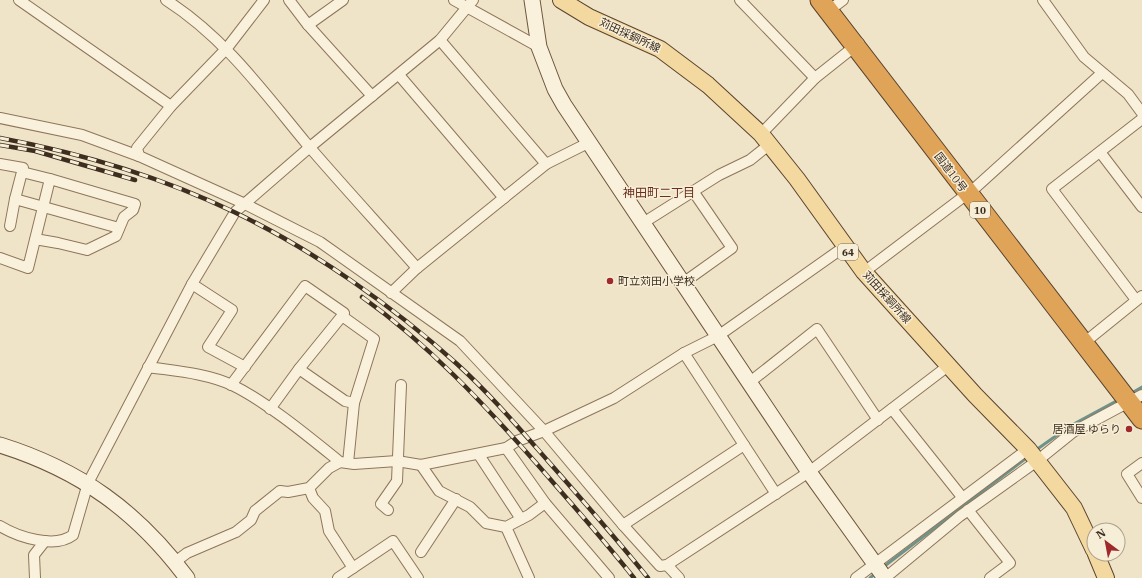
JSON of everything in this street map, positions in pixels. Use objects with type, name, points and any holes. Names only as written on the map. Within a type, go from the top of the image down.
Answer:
[{"type":"highway","name":"国道10号","points":[[832,1],[858,43],[971,191],[1138,400]]},
{"type":"highway","name":"国道10号","points":[[971,191],[1090,338],[1138,400],[1142,419]]},
{"type":"main road","name":"苅田採銅所線","points":[[561,0],[588,16],[660,49],[708,85],[766,139],[864,272],[948,366],[1032,455],[1074,508],[1086,533]]},
{"type":"main road","points":[[1099,562],[1106,578]]},
{"type":"street","points":[[19,0],[171,106]]},
{"type":"street","points":[[166,0],[188,14],[226,48],[310,147],[417,268]]},
{"type":"street","points":[[139,156],[137,148],[171,106],[226,48],[264,0]]},
{"type":"street","points":[[290,0],[308,25],[372,96]]},
{"type":"street","points":[[308,25],[343,0]]},
{"type":"street","points":[[454,0],[469,4],[539,47]]},
{"type":"street","points":[[532,0],[539,47],[555,89],[588,143],[643,222],[809,472],[885,578],[1032,455]]},
{"type":"street","points":[[740,0],[815,78]]},
{"type":"street","points":[[1043,0],[1084,57],[1128,94],[1142,113]]},
{"type":"street","points":[[0,526],[21,536],[45,541],[66,540],[73,535],[88,483],[192,284],[232,217],[243,203],[440,40],[469,4]]},
{"type":"street","points":[[440,40],[546,164]]},
{"type":"street","points":[[643,222],[719,175],[750,160],[815,78],[858,43]]},
{"type":"street","points":[[864,272],[971,191],[1102,73]]},
{"type":"street","points":[[399,75],[504,198]]},
{"type":"street","points":[[0,118],[82,135],[139,156],[243,203],[320,242],[460,342],[544,431],[623,525],[660,566],[667,565],[809,472],[948,366]]},
{"type":"street","points":[[1090,338],[1139,298],[1052,189],[1142,119]]},
{"type":"street","points":[[391,293],[417,268],[546,164],[588,143]]},
{"type":"street","points":[[1100,152],[1138,194],[1142,207]]},
{"type":"street","points":[[0,164],[23,168],[10,226]]},
{"type":"street","points":[[22,172],[135,204],[133,210],[124,217],[116,236],[87,250],[58,243],[35,240]]},
{"type":"street","points":[[0,258],[28,268],[50,179]]},
{"type":"street","points":[[683,283],[732,248],[693,191]]},
{"type":"street","points":[[15,199],[119,228]]},
{"type":"street","points":[[175,562],[187,553],[236,532],[251,520],[255,511],[280,491],[288,492],[309,488],[329,468],[344,463],[397,461],[421,465],[479,455],[506,448],[517,441],[544,431],[614,398],[684,353],[718,336],[844,246]]},
{"type":"street","points":[[192,284],[232,310],[208,347],[244,367]]},
{"type":"street","points":[[231,385],[304,286],[344,313],[299,369],[270,409]]},
{"type":"street","points":[[342,316],[374,339],[354,403],[344,463]]},
{"type":"street","points":[[750,382],[817,329],[878,420]]},
{"type":"street","points":[[684,353],[776,494]]},
{"type":"street","points":[[148,367],[190,373],[231,385],[270,409],[344,463]]},
{"type":"street","points":[[299,369],[344,401],[354,403]]},
{"type":"street","points":[[388,510],[380,504],[397,481],[401,385]]},
{"type":"street","points":[[856,578],[962,497],[1073,432],[1138,400]]},
{"type":"street","points":[[892,409],[962,497]]},
{"type":"street","points":[[0,445],[48,462],[88,483],[124,509],[145,529],[175,562],[187,578]]},
{"type":"street","points":[[623,525],[744,445]]},
{"type":"street","points":[[506,448],[545,503],[609,578]]},
{"type":"street","points":[[479,455],[521,519]]},
{"type":"street","points":[[1142,463],[1127,474],[1142,498]]},
{"type":"street","points":[[421,465],[439,491],[470,507],[486,523],[506,527],[545,503]]},
{"type":"street","points":[[309,488],[313,498],[325,511],[329,531],[353,568]]},
{"type":"street","points":[[421,552],[456,499]]},
{"type":"street","points":[[968,510],[1010,563],[990,578]]},
{"type":"street","points":[[506,527],[529,578]]},
{"type":"street","points":[[338,578],[393,540],[418,578]]},
{"type":"street","points":[[35,578],[34,556],[45,541]]},
{"type":"street","points":[[667,565],[679,578]]},
{"type":"waterway","points":[[1130,394],[1142,387]]},
{"type":"waterway","points":[[1036,450],[1070,426],[1120,399]]},
{"type":"waterway","points":[[882,568],[1029,456]]},
{"type":"waterway","points":[[870,578],[876,573]]},
{"type":"railway","points":[[0,138],[90,159],[149,177],[206,199],[293,243],[351,280],[407,321],[481,387],[573,490],[648,578]]},
{"type":"railway","points":[[0,145],[35,151],[135,180]]},
{"type":"railway","points":[[362,297],[410,334],[454,375],[537,464],[634,578]]},
{"type":"place","name":"町立苅田小学校","points":[[610,281]]},
{"type":"place","name":"居酒屋 ゆらり","points":[[1129,429]]},
{"type":"district","name":"神田町二丁目","points":[[659,192]]}]
